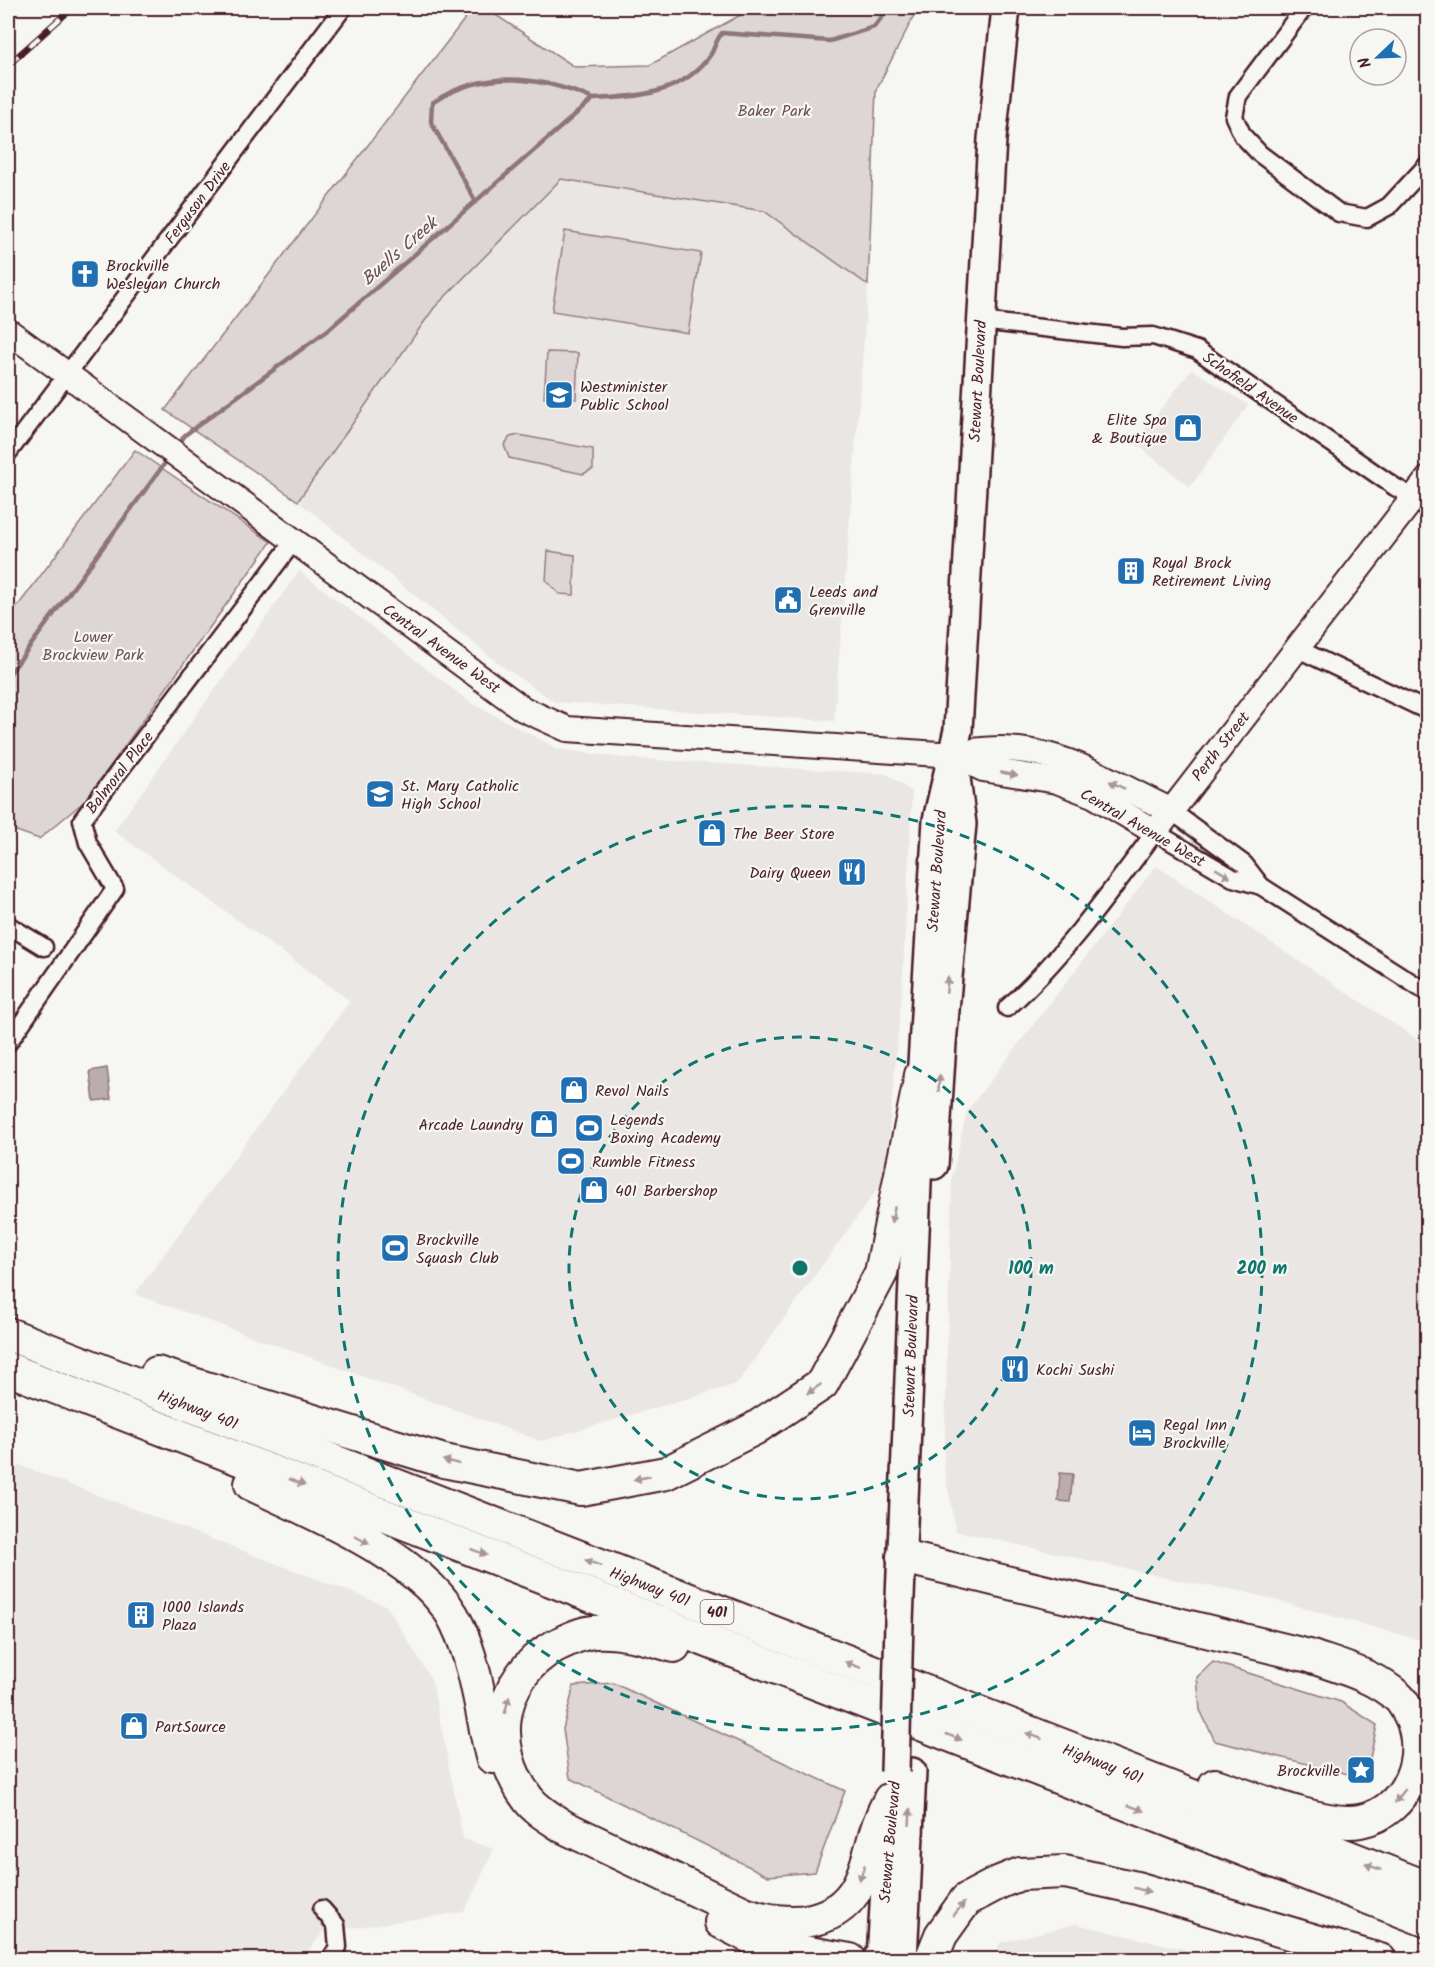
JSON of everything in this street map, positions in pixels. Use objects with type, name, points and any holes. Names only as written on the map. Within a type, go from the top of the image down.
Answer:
[{"type":"highway","points":[[8,1322],[89,1352],[444,1461],[581,1490],[666,1473],[754,1429],[822,1384],[881,1274],[921,1075]]},
{"type":"highway","name":"Highway 401","points":[[8,1334],[1428,1888]]},
{"type":"highway","name":"Highway 401","points":[[8,1369],[1428,1921]]},
{"type":"highway","points":[[66,1392],[113,1423],[280,1497],[410,1568],[456,1621],[470,1655],[495,1770],[504,1791],[531,1824],[565,1845],[760,1942],[850,1959]]},
{"type":"highway","points":[[911,1549],[1345,1648],[1373,1658],[1399,1677],[1428,1707]]},
{"type":"highway","points":[[911,1549],[1309,1656],[1368,1677],[1401,1699],[1414,1724],[1417,1744],[1414,1772],[1396,1802],[1361,1821],[1348,1822],[1323,1819],[1132,1760],[1096,1760]]},
{"type":"highway","points":[[899,1781],[877,1822],[862,1877],[851,1899],[834,1913],[817,1920],[774,1923],[744,1913],[564,1827],[528,1800],[509,1760],[503,1740],[507,1701],[531,1662],[561,1643],[594,1632],[653,1640],[861,1712],[924,1726]]},
{"type":"highway","points":[[931,1959],[941,1935],[966,1900],[1020,1874],[1065,1872],[1137,1888],[1380,1959]]},
{"type":"main road","name":"Stewart Boulevard","points":[[881,1959],[899,1781],[908,1625],[921,1075],[937,820],[958,730],[992,139],[1006,8]]},
{"type":"main road","name":"Stewart Boulevard","points":[[911,1549],[934,1156],[962,824],[954,755]]},
{"type":"main road","name":"Stewart Boulevard","points":[[899,1781],[903,1959]]},
{"type":"street","name":"Ferguson Drive","points":[[8,453],[344,8]]},
{"type":"street","points":[[1304,8],[1238,96],[1234,117],[1242,136],[1260,154],[1339,213],[1366,218],[1389,206],[1428,164]]},
{"type":"street","name":"Schofield Avenue","points":[[980,321],[1122,337],[1153,336],[1197,350],[1420,502]]},
{"type":"street","name":"Central Avenue West","points":[[8,331],[523,709],[567,729],[954,755],[983,748],[1045,753],[1067,761],[1170,810],[1244,864],[1261,886]]},
{"type":"street","name":"Perth Street","points":[[1007,1008],[1031,986],[1069,944],[1170,810],[1298,649],[1420,502],[1428,479]]},
{"type":"street","name":"Balmoral Place","points":[[8,1043],[115,889],[88,843],[82,820],[294,541]]},
{"type":"street","points":[[1298,649],[1428,711]]},
{"type":"street","name":"Central Avenue West","points":[[954,755],[982,769],[1057,781],[1093,795],[1233,878],[1261,886],[1428,993]]},
{"type":"street","points":[[8,925],[44,947]]},
{"type":"street","points":[[322,1909],[336,1925],[338,1947],[330,1959]]},
{"type":"shaded area","name":"Westminister Public School","points":[[561,179],[764,211],[868,285],[834,721],[555,702],[502,666],[298,501],[434,308]]},
{"type":"shaded area","points":[[1192,369],[1248,405],[1190,487],[1135,443]]},
{"type":"shaded area","points":[[299,571],[471,703],[558,749],[624,758],[887,774],[912,792],[902,989],[885,1178],[737,1384],[541,1441],[135,1294],[350,1001],[114,831]]},
{"type":"shaded area","points":[[1156,866],[1427,1046],[1427,1642],[1246,1592],[1186,1582],[956,1531],[944,1468],[952,1177],[967,1111]]},
{"type":"shaded area","points":[[107,1068],[111,1099],[94,1101],[90,1071]]},
{"type":"shaded area","points":[[8,1461],[387,1606],[432,1681],[463,1839],[494,1849],[464,1912],[323,1932],[302,1959],[8,1959]]},
{"type":"shaded area","points":[[1060,1473],[1073,1474],[1070,1502],[1058,1501]]},
{"type":"shaded area","points":[[1076,1924],[1227,1959],[995,1959],[1000,1943]]},
{"type":"green space","name":"Baker Park","points":[[473,8],[485,8],[575,67],[650,65],[753,8],[918,8],[876,90],[868,285],[764,211],[561,179],[434,308],[298,501],[165,410]]},
{"type":"green space","points":[[565,231],[701,253],[688,333],[552,311]]},
{"type":"green space","points":[[547,352],[578,353],[576,399],[544,398]]},
{"type":"green space","points":[[519,435],[593,449],[593,469],[583,474],[509,458],[504,445],[510,437]]},
{"type":"green space","name":"Lower Brockview Park","points":[[135,450],[271,542],[86,800],[39,839],[8,828],[8,619]]},
{"type":"green space","points":[[548,551],[575,555],[574,595],[559,594],[546,580]]},
{"type":"green space","points":[[1213,1662],[1341,1702],[1377,1725],[1370,1758],[1348,1774],[1215,1741],[1200,1710],[1197,1677]]},
{"type":"green space","points":[[613,1683],[845,1791],[815,1872],[768,1876],[570,1778],[563,1729],[574,1686]]},
{"type":"waterway","name":"Buells Creek","points":[[177,447],[185,435],[329,329],[593,99],[627,97],[659,91],[688,78],[711,54],[722,33],[830,41],[874,27],[889,8]]},
{"type":"waterway","points":[[476,202],[431,122],[432,103],[451,92],[471,85],[512,80],[553,85],[593,99]]},
{"type":"waterway","name":"Buells Creek","points":[[8,676],[168,459]]},
{"type":"railway","points":[[8,65],[72,8]]},
{"type":"place","name":"Brockville Wesleyan Church","points":[[85,274]]},
{"type":"place","name":"Westminister Public School","points":[[559,395]]},
{"type":"place","name":"Elite Spa & Boutique","points":[[1188,428]]},
{"type":"place","name":"Royal Brock Retirement Living","points":[[1131,571]]},
{"type":"place","name":"Leeds and Grenville","points":[[788,600]]},
{"type":"place","name":"St. Mary Catholic High School","points":[[380,794]]},
{"type":"place","name":"The Beer Store","points":[[712,833]]},
{"type":"place","name":"Dairy Queen","points":[[852,872]]},
{"type":"place","name":"Revol Nails","points":[[574,1090]]},
{"type":"place","name":"Arcade Laundry","points":[[544,1124]]},
{"type":"place","name":"Legends Boxing Academy","points":[[589,1128]]},
{"type":"place","name":"Rumble Fitness","points":[[571,1161]]},
{"type":"place","name":"401 Barbershop","points":[[594,1190]]},
{"type":"place","name":"Brockville Squash Club","points":[[395,1248]]},
{"type":"place","name":"Kochi Sushi","points":[[1015,1369]]},
{"type":"place","name":"Regal Inn Brockville","points":[[1142,1433]]},
{"type":"place","name":"1000 Islands Plaza","points":[[141,1615]]},
{"type":"place","name":"PartSource","points":[[134,1726]]},
{"type":"place","name":"Brockville","points":[[1361,1770]]}]
